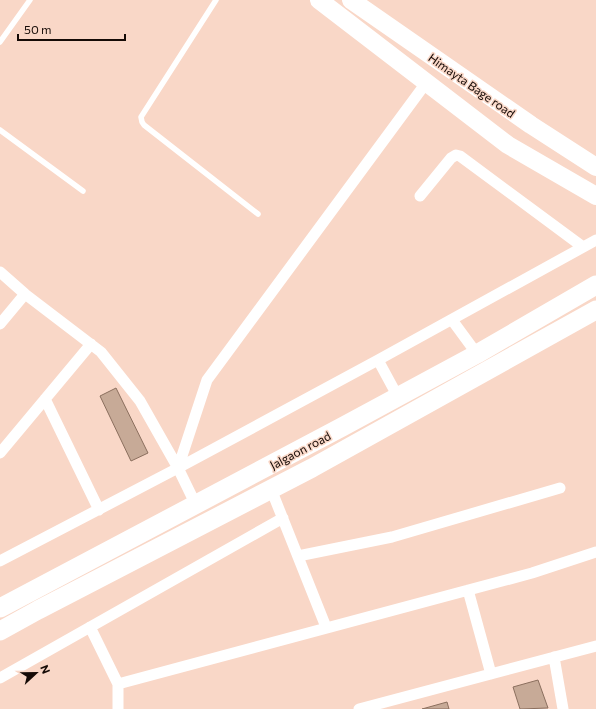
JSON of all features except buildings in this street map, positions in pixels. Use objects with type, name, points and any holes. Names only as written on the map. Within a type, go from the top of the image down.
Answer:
[{"type":"highway","name":"Jalgaon road","points":[[0,608],[398,398],[596,285]]},
{"type":"highway","name":"Jalgaon road","points":[[0,631],[312,468],[596,310]]},
{"type":"main road","points":[[319,0],[508,145],[596,196]]},
{"type":"main road","name":"Himayta Bage road","points":[[351,0],[531,125],[596,167]]},
{"type":"street","points":[[178,468],[207,380],[426,83]]},
{"type":"street","points":[[420,196],[451,158],[456,155],[460,156],[583,247]]},
{"type":"street","points":[[0,561],[178,468],[452,320],[596,240]]},
{"type":"street","points":[[0,272],[25,294],[101,352],[140,401],[178,468],[196,505]]},
{"type":"street","points":[[0,324],[25,294]]},
{"type":"street","points":[[452,320],[477,354]]},
{"type":"street","points":[[0,454],[91,344]]},
{"type":"street","points":[[378,360],[398,398]]},
{"type":"street","points":[[45,399],[99,510]]},
{"type":"street","points":[[298,556],[392,537],[560,488]]},
{"type":"street","points":[[271,489],[326,627]]},
{"type":"street","points":[[0,678],[282,518]]},
{"type":"street","points":[[118,684],[532,573],[596,552]]},
{"type":"street","points":[[468,590],[492,674]]},
{"type":"street","points":[[90,627],[118,684],[118,709]]},
{"type":"street","points":[[359,709],[596,646]]},
{"type":"street","points":[[554,657],[563,709]]},
{"type":"lane","points":[[0,42],[30,0]]},
{"type":"lane","points":[[216,0],[141,117],[144,125],[258,214]]},
{"type":"lane","points":[[0,130],[83,191]]}]
